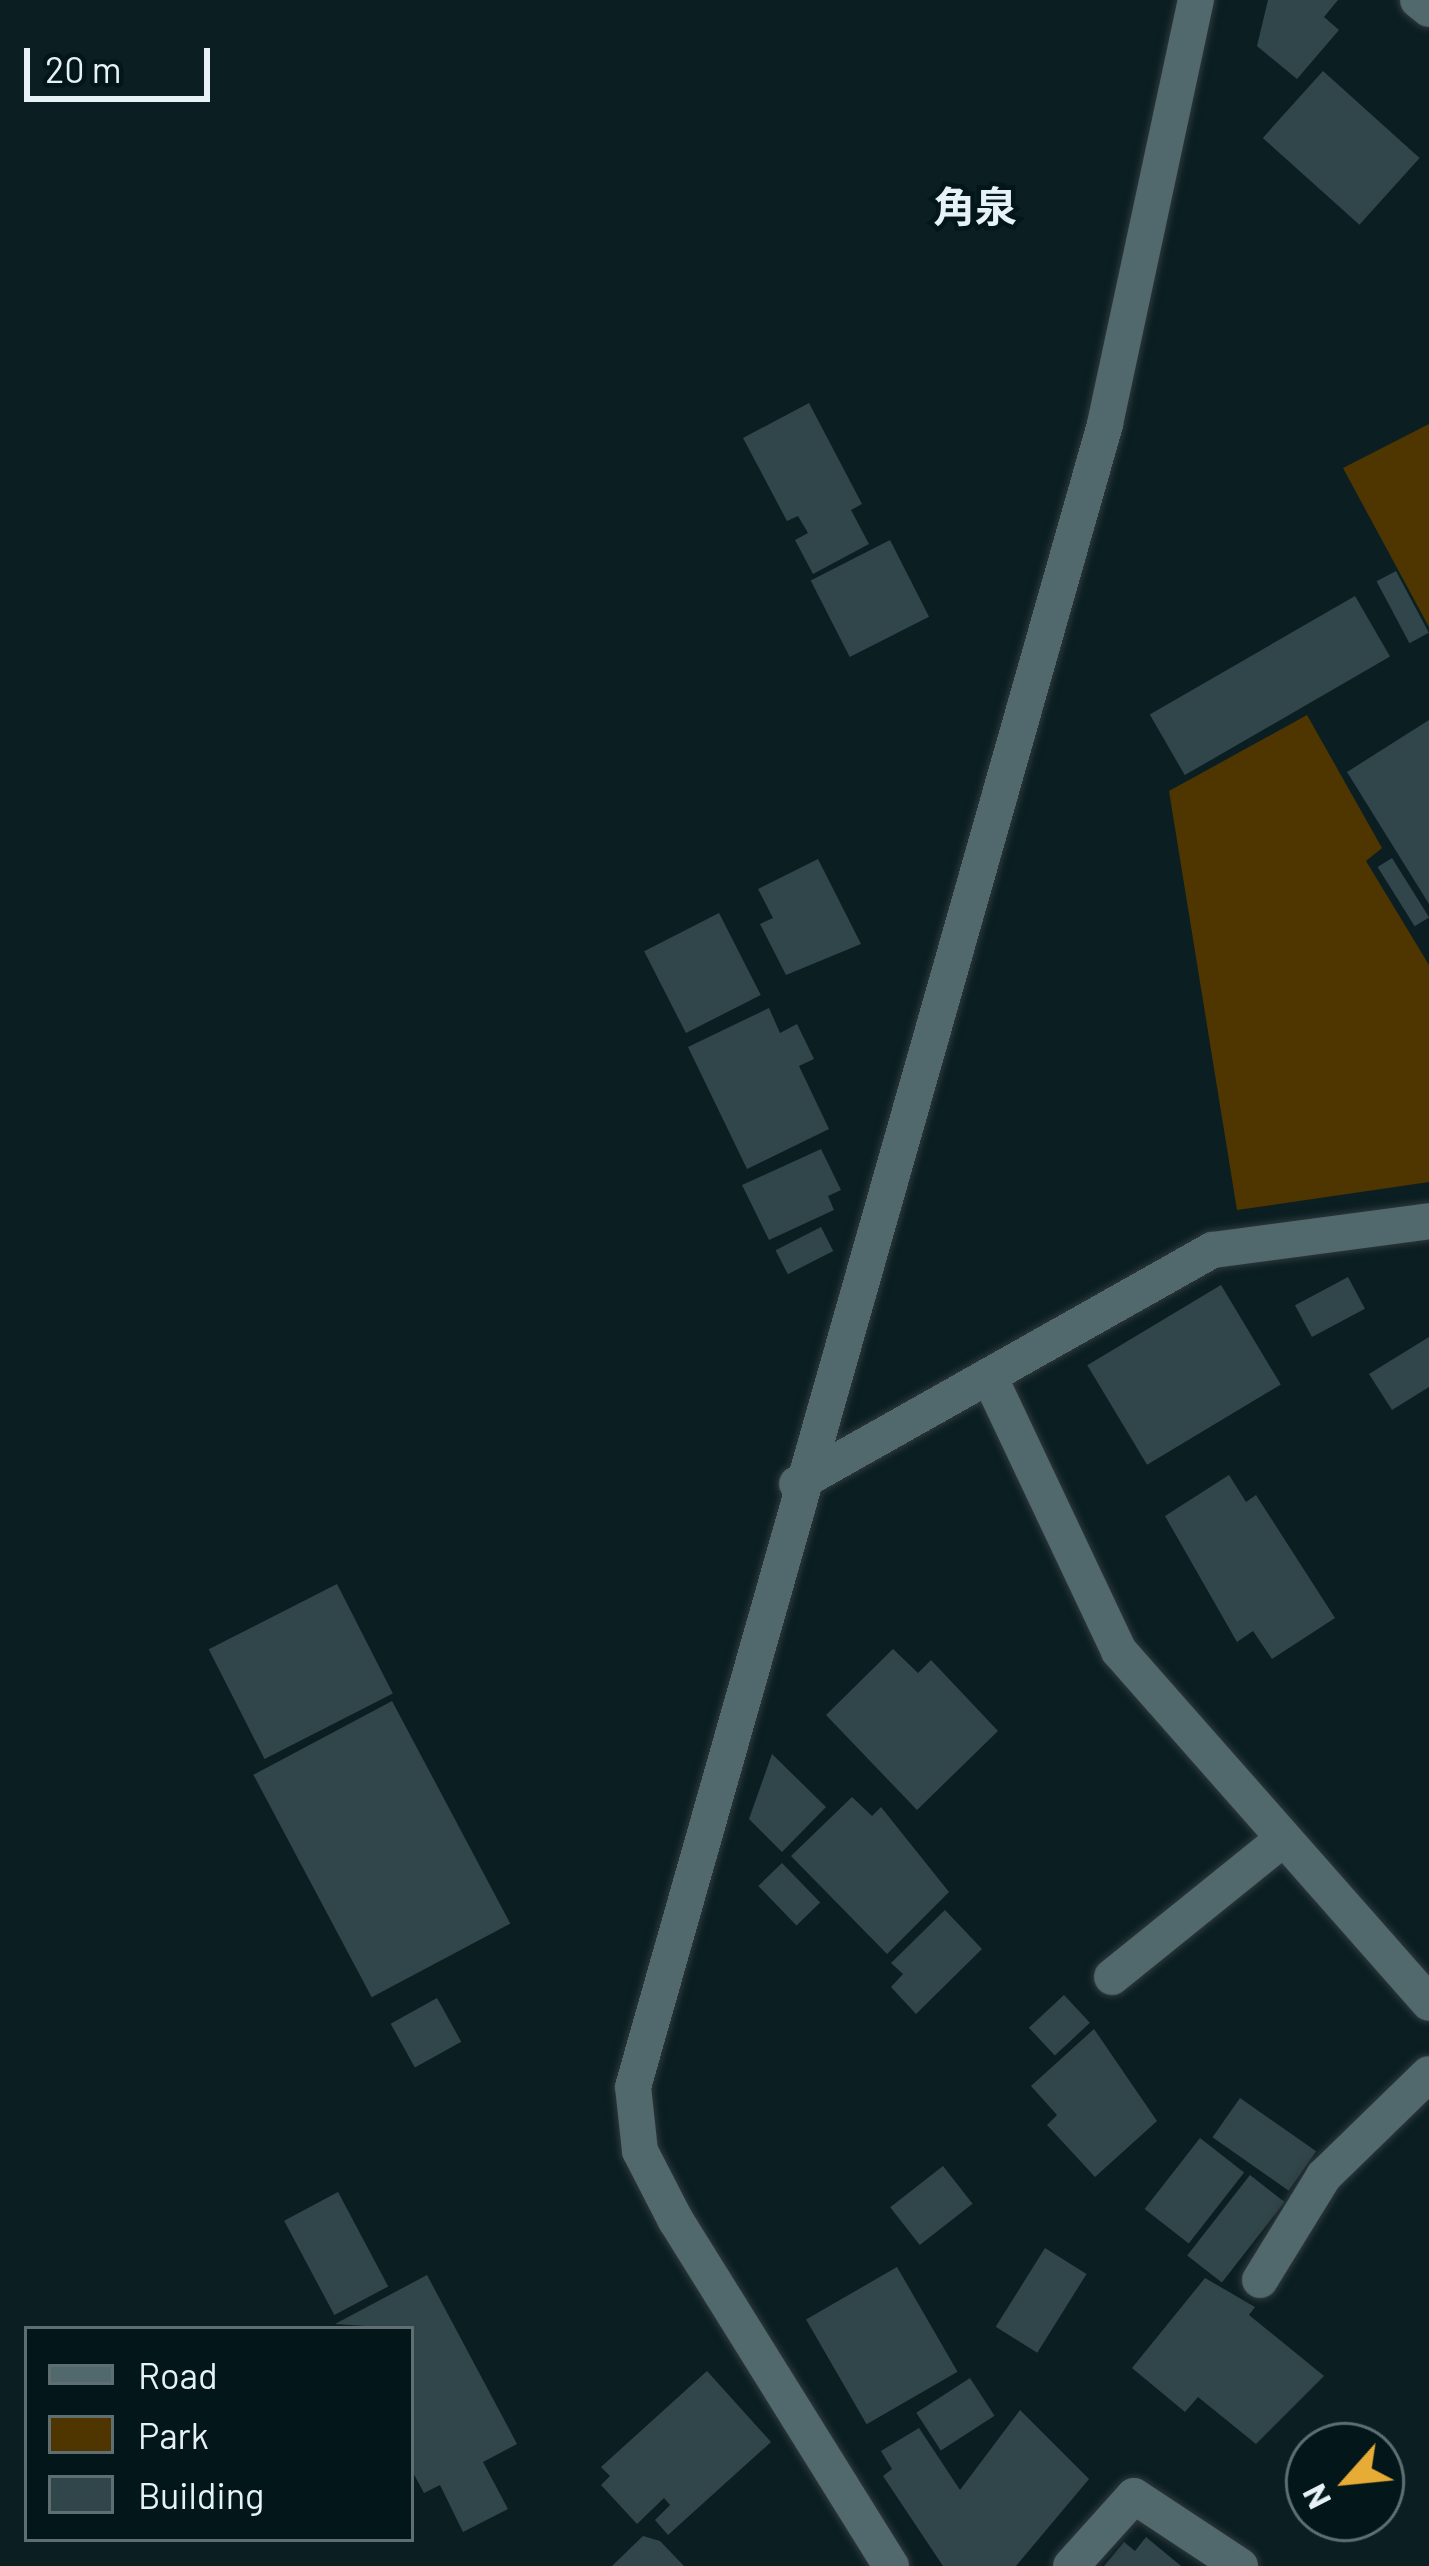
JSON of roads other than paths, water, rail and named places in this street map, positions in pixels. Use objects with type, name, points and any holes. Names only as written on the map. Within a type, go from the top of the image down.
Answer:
[{"type":"street","points":[[891,2566],[676,2222],[640,2151],[633,2087],[797,1484],[1105,424],[1196,0]]},
{"type":"street","points":[[1418,0],[1429,9]]},
{"type":"street","points":[[797,1484],[1213,1250],[1429,1221]]},
{"type":"street","points":[[989,1376],[1119,1651],[1429,2003]]},
{"type":"street","points":[[1112,1977],[1282,1840]]},
{"type":"street","points":[[1259,2280],[1324,2176],[1429,2074]]},
{"type":"street","points":[[1071,2566],[1134,2496],[1240,2566]]},
{"type":"district","name":"角泉","points":[[975,205]]}]
